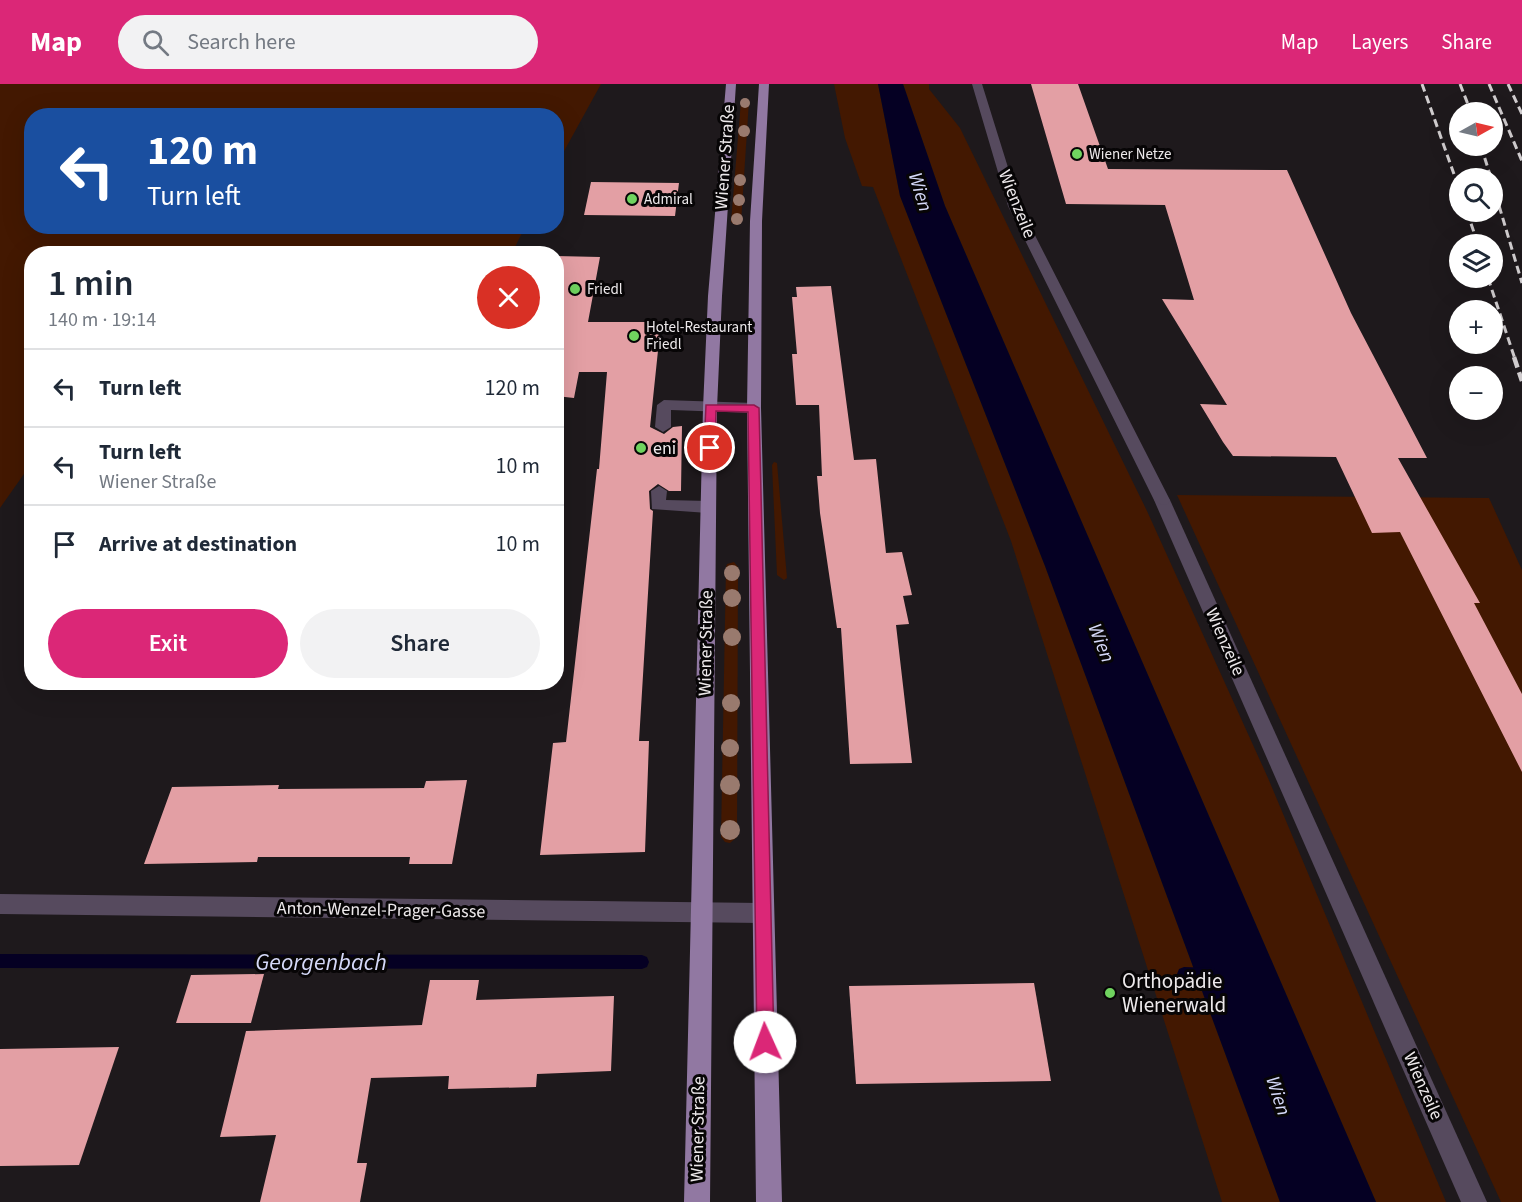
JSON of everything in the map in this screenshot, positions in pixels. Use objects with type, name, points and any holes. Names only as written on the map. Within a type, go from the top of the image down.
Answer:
[{"type":"main road","name":"Wiener Straße","points":[[697,1202],[710,408],[715,296],[731,84]]},
{"type":"main road","name":"Wiener Straße","points":[[764,84],[756,233],[754,408],[769,1202]]},
{"type":"street","name":"Wienzeile","points":[[977,84],[1014,206],[1162,500],[1474,1202]]},
{"type":"street","points":[[663,427],[664,405],[754,408]]},
{"type":"street","points":[[659,491],[658,505],[708,507]]},
{"type":"street","name":"Anton-Wenzel-Prager-Gasse","points":[[0,904],[762,914]]},
{"type":"shaded area","points":[[0,84],[601,84],[564,151],[564,108],[24,108],[24,234],[522,234],[516,246],[24,246],[24,474],[0,508]]},
{"type":"shaded area","points":[[834,84],[878,84],[900,196],[1045,566],[1280,1202],[1222,1202],[1011,541],[873,187],[862,186],[845,138]]},
{"type":"shaded area","points":[[903,84],[929,84],[929,89],[960,128],[1147,511],[1268,778],[1446,1202],[1376,1202],[945,206]]},
{"type":"shaded area","points":[[747,99],[749,101],[741,222],[735,225],[731,222],[741,101]]},
{"type":"shaded area","points":[[774,462],[777,463],[787,578],[784,580],[777,575],[772,465]]},
{"type":"shaded area","points":[[1177,495],[1489,498],[1522,570],[1522,1202],[1501,1202]]},
{"type":"shaded area","points":[[734,562],[738,567],[737,837],[730,843],[725,842],[721,837],[726,567],[727,564]]},
{"type":"water","name":"Wien","points":[[878,84],[903,84],[945,206],[1376,1202],[1280,1202],[1045,566],[900,196]]},
{"type":"building","points":[[1031,84],[1078,84],[1108,169],[1287,170],[1351,313],[1427,458],[1398,458],[1480,603],[1474,603],[1522,694],[1522,772],[1400,532],[1372,533],[1336,457],[1233,456],[1223,442],[1200,404],[1227,405],[1162,299],[1194,300],[1165,205],[1066,204]]},
{"type":"building","name":"Admiral","points":[[591,182],[679,183],[675,216],[584,215]]},
{"type":"building","points":[[564,256],[600,257],[588,322],[661,322],[650,427],[664,434],[673,427],[682,426],[681,491],[669,491],[658,484],[649,491],[650,509],[653,511],[639,741],[649,741],[645,852],[540,855],[553,743],[566,742],[597,469],[599,469],[607,372],[579,372],[574,398],[564,397]]},
{"type":"building","points":[[831,286],[854,460],[876,459],[886,553],[902,552],[912,595],[903,596],[909,624],[896,625],[912,763],[850,764],[841,628],[837,628],[820,513],[817,476],[822,476],[819,405],[796,405],[792,354],[797,354],[792,297],[797,297],[796,287]]},
{"type":"building","points":[[467,780],[452,864],[409,864],[410,857],[258,857],[257,862],[144,864],[172,787],[279,785],[278,789],[424,788],[426,781]]},
{"type":"building","points":[[264,974],[251,1023],[176,1023],[191,975]]},
{"type":"building","points":[[430,980],[479,980],[476,1000],[614,996],[611,1071],[537,1074],[536,1087],[448,1089],[449,1076],[371,1078],[357,1163],[367,1163],[360,1202],[260,1202],[276,1135],[220,1137],[246,1031],[422,1025]]},
{"type":"building","points":[[1034,983],[1051,1081],[856,1084],[849,986]]},
{"type":"building","points":[[119,1047],[79,1165],[0,1166],[0,1049]]},
{"type":"waterway","name":"Georgenbach","points":[[0,961],[642,962]]},
{"type":"waterway","name":"Georgenbach","points":[[1184,974],[1212,975]]},
{"type":"railway","points":[[1422,84],[1452,168]]},
{"type":"railway","points":[[1460,84],[1467,102]]},
{"type":"railway","points":[[1489,84],[1522,161]]},
{"type":"railway","points":[[1508,84],[1522,114]]},
{"type":"railway","points":[[1484,156],[1488,168]]},
{"type":"railway","points":[[1503,219],[1522,283]]},
{"type":"railway","points":[[1470,222],[1475,234]]},
{"type":"railway","points":[[1491,288],[1515,359]]},
{"type":"railway","points":[[1514,357],[1522,381]]},
{"type":"place","name":"Wiener Netze","points":[[1077,154]]},
{"type":"place","name":"Admiral","points":[[632,199]]},
{"type":"place","name":"Friedl","points":[[575,289]]},
{"type":"place","name":"Hotel-Restaurant Friedl","points":[[634,336]]},
{"type":"place","name":"eni","points":[[641,448]]},
{"type":"place","name":"Orthopädie Wienerwald","points":[[1110,993]]},
{"type":"route","points":[[710,448],[710,408],[754,408],[756,632],[765,1042]]}]
